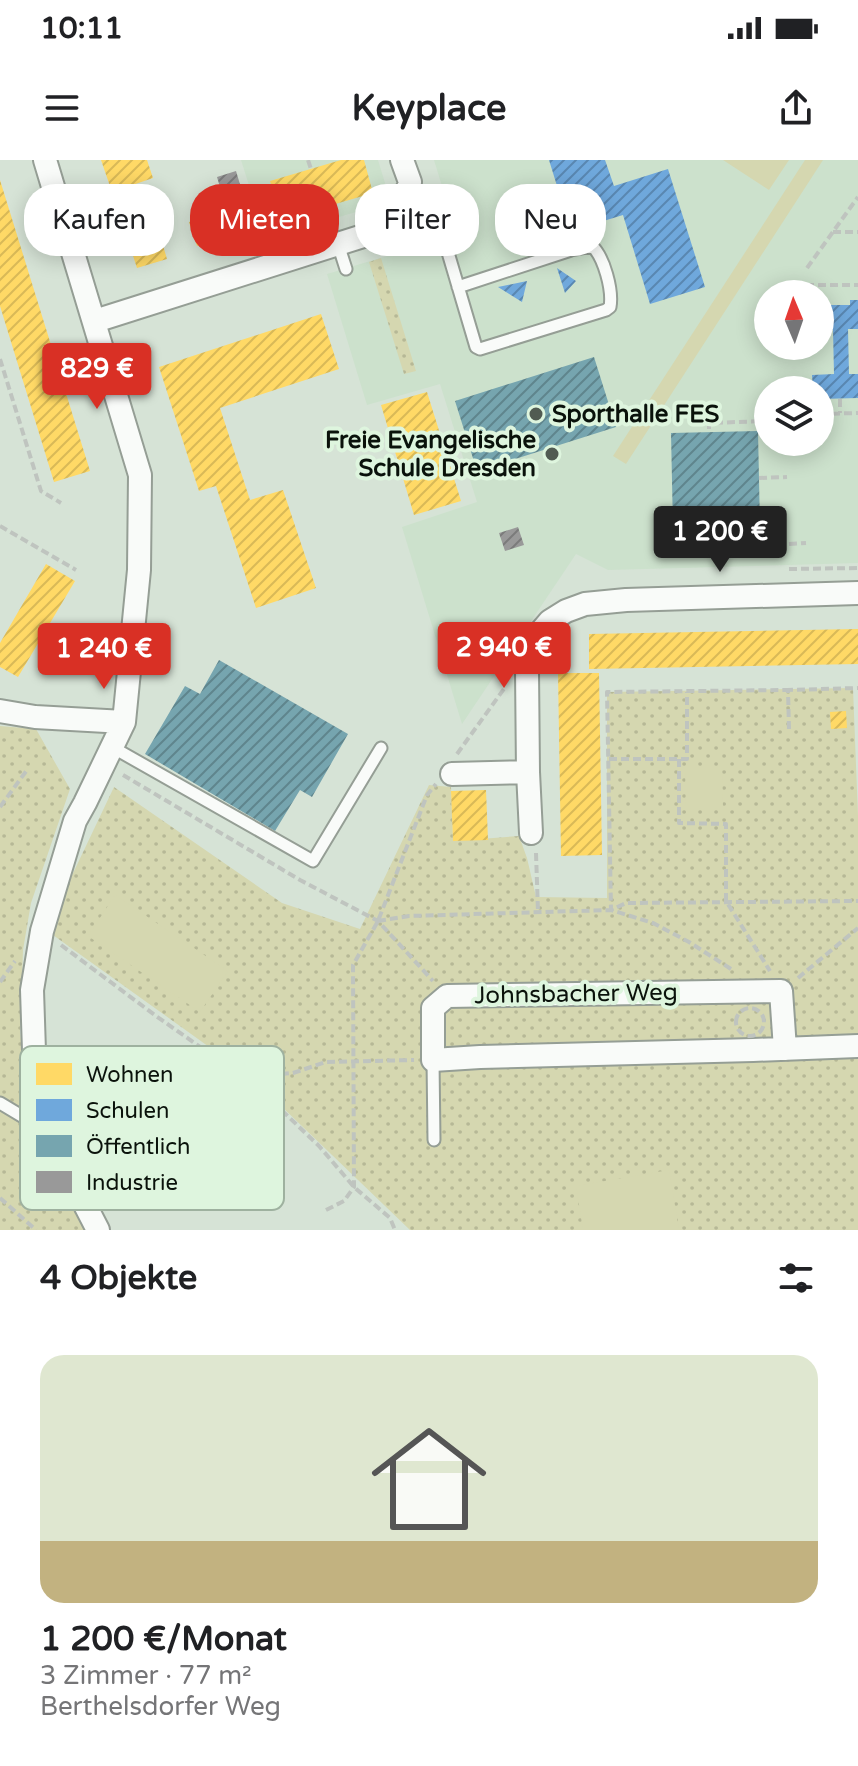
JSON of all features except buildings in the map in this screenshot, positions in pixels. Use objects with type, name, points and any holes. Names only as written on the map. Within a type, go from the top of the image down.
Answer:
[{"type":"street","points":[[34,1046],[32,990],[42,931],[75,821],[124,722],[139,570],[140,475],[45,160]]},
{"type":"street","points":[[402,160],[409,184]]},
{"type":"street","points":[[95,321],[300,256]]},
{"type":"street","points":[[531,833],[527,671],[532,642],[550,621],[585,604],[626,600],[858,593]]},
{"type":"street","points":[[0,711],[35,717],[124,722]]},
{"type":"street","points":[[452,774],[528,772]]},
{"type":"street","points":[[781,991],[785,1049]]},
{"type":"street","name":"Johnsbacher Weg","points":[[433,1060],[433,1008],[447,996],[781,991]]},
{"type":"street","points":[[433,1060],[858,1046]]},
{"type":"lane","points":[[449,256],[458,287],[476,347],[480,349],[606,310],[610,307],[611,297],[600,254],[592,246],[458,287]]},
{"type":"lane","points":[[339,247],[346,269]]},
{"type":"lane","points":[[109,754],[313,861],[381,748]]},
{"type":"lane","points":[[433,1060],[434,1140]]},
{"type":"lane","points":[[0,1103],[20,1115]]},
{"type":"path","points":[[308,160],[311,169]]},
{"type":"path","points":[[807,268],[858,197]]},
{"type":"path","points":[[833,232],[858,232]]},
{"type":"path","points":[[834,285],[858,285]]},
{"type":"path","points":[[0,359],[41,491],[61,503]]},
{"type":"path","points":[[840,399],[840,413]]},
{"type":"path","points":[[834,413],[858,413]]},
{"type":"path","points":[[709,429],[709,423],[754,421]]},
{"type":"path","points":[[759,478],[787,477]]},
{"type":"path","points":[[0,526],[76,570]]},
{"type":"path","points":[[36,547],[40,541]]},
{"type":"path","points":[[789,544],[806,543]]},
{"type":"path","points":[[789,569],[858,568]]},
{"type":"path","points":[[611,910],[607,692],[858,688]]},
{"type":"path","points":[[788,690],[789,729]]},
{"type":"path","points":[[609,759],[687,759],[687,691]]},
{"type":"path","points":[[109,754],[125,778],[378,921],[447,996]]},
{"type":"path","points":[[679,759],[679,823],[726,824],[726,901],[781,991],[858,928]]},
{"type":"path","points":[[0,807],[27,770]]},
{"type":"path","points":[[531,833],[536,837],[538,912]]},
{"type":"path","points":[[611,910],[626,903],[858,901]]},
{"type":"path","points":[[378,921],[409,916],[611,910],[653,923],[689,942],[747,980],[757,992]]},
{"type":"path","points":[[326,1210],[344,1201],[354,1187],[353,965],[378,921]]},
{"type":"path","points":[[42,931],[199,1046]]},
{"type":"path","points":[[0,982],[16,961]]},
{"type":"path","points":[[751,1007],[761,1011],[765,1021],[762,1031],[753,1036],[741,1033],[736,1023],[740,1011],[751,1007]]},
{"type":"path","points":[[284,1074],[326,1062],[433,1060]]},
{"type":"path","points":[[284,1114],[319,1146],[354,1187],[390,1218],[395,1230]]},
{"type":"path","points":[[0,1198],[36,1230]]},
{"type":"path","points":[[94,1223],[121,1210]]},
{"type":"shaded area","points":[[241,160],[378,160],[385,183],[355,184],[355,212],[339,217],[339,184],[249,184]]},
{"type":"shaded area","name":"Freie Evangelische Schule Dresden","points":[[434,160],[858,160],[858,563],[608,570],[576,554],[462,724],[402,527],[477,502],[440,384],[367,405],[327,274],[387,256],[479,256],[479,184],[441,184]]},
{"type":"shaded area","points":[[723,160],[789,160],[769,190]]},
{"type":"shaded area","points":[[805,160],[823,160],[626,464],[613,456]]},
{"type":"shaded area","points":[[381,258],[416,371],[404,374],[369,262]]},
{"type":"shaded area","points":[[853,688],[858,816],[858,1230],[410,1230],[284,1109],[284,1046],[208,1046],[46,930],[114,787],[282,903],[360,929],[429,785],[451,787],[453,841],[519,836],[536,897],[607,898],[607,692]]},
{"type":"shaded area","points":[[0,726],[36,729],[70,789],[31,903],[23,950],[20,1210],[76,1210],[86,1230],[0,1230]]},
{"type":"shaded area","points":[[685,767],[722,767],[723,810],[686,810]]},
{"type":"shaded area","points":[[115,895],[228,971],[200,1012],[88,936]]},
{"type":"shaded area","points":[[669,1170],[679,1230],[583,1230],[576,1186]]},
{"type":"place","name":"Sporthalle FES","points":[[536,414]]},
{"type":"place","name":"Freie Evangelische Schule Dresden","points":[[552,454]]}]
